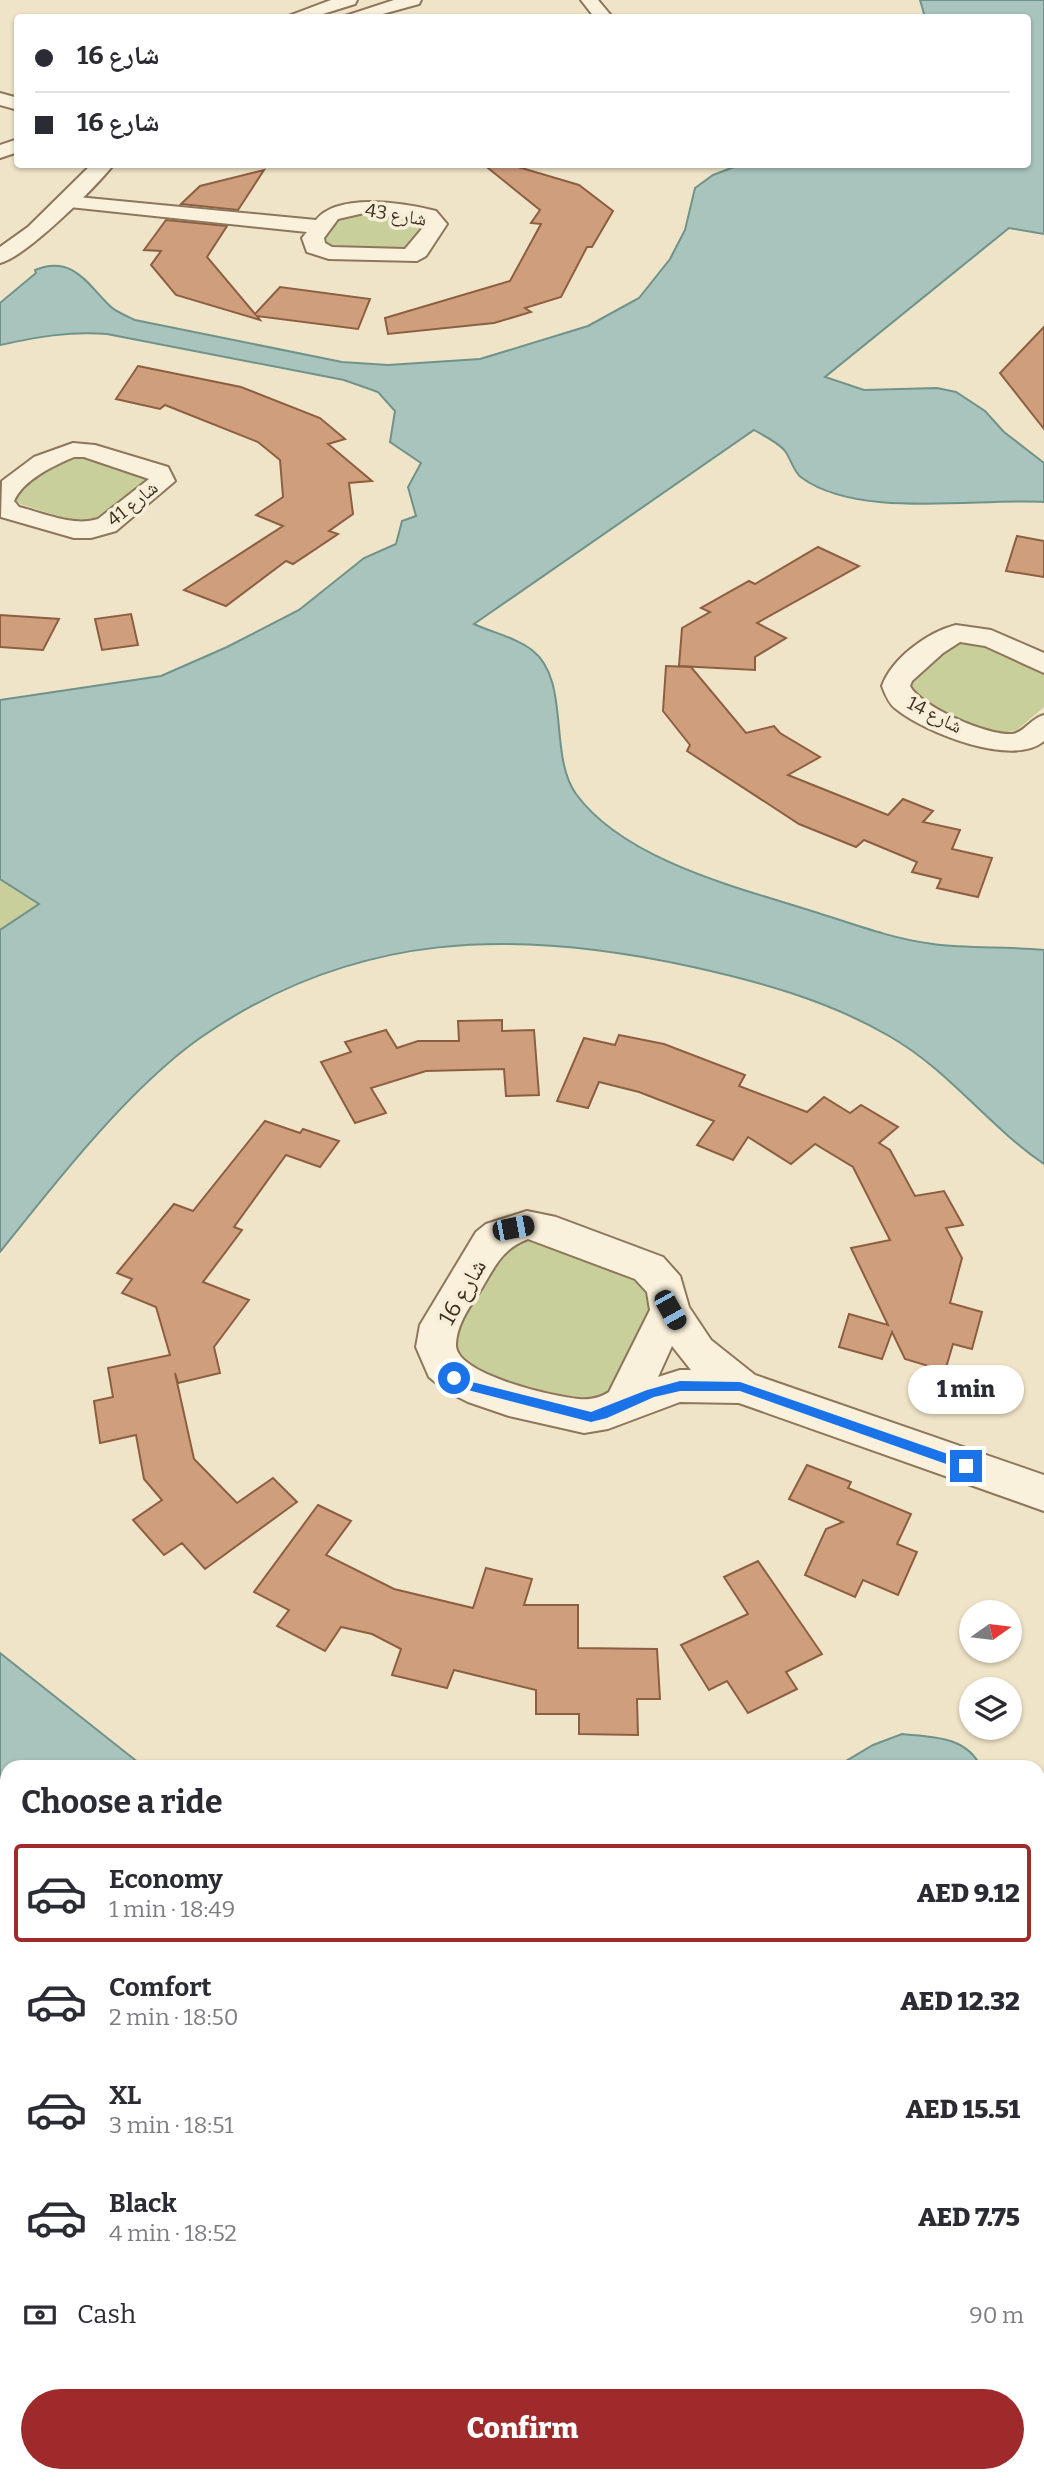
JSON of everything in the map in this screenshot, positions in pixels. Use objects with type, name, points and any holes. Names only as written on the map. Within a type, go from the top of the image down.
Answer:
[{"type":"street","points":[[309,14],[341,7],[413,0]]},
{"type":"street","points":[[589,0],[601,14]]},
{"type":"street","points":[[82,186],[87,168]]},
{"type":"street","points":[[0,257],[67,202],[100,168]]},
{"type":"street","points":[[67,202],[322,227]]},
{"type":"street","name":"شارع 43","points":[[354,208],[422,214],[437,221],[418,251],[402,257],[321,250],[312,243],[322,227],[331,215],[354,208]]},
{"type":"street","name":"شارع 41","points":[[86,450],[159,472],[162,481],[107,525],[82,530],[10,512],[1,502],[2,488],[60,452],[86,450]]},
{"type":"street","name":"شارع 41","points":[[0,461],[50,457]]},
{"type":"street","name":"شارع 14","points":[[1039,733],[1009,743],[988,740],[914,708],[904,702],[896,686],[899,678],[944,638],[961,633],[980,636],[1044,664]]},
{"type":"street","name":"شارع 16","points":[[740,1387],[697,1351],[670,1310],[666,1287],[649,1268],[542,1227],[527,1225],[500,1234],[490,1242],[440,1327],[438,1354],[443,1367],[468,1386],[577,1416],[603,1415],[624,1404],[680,1386],[740,1387],[1044,1493]]},
{"type":"street","points":[[624,1404],[670,1310]]},
{"type":"green space","points":[[351,211],[421,219],[426,226],[408,250],[332,248],[320,243],[339,216]]},
{"type":"green space","points":[[78,455],[145,473],[152,481],[106,520],[77,522],[14,502],[12,497],[15,491],[60,460]]},
{"type":"green space","points":[[961,644],[983,647],[1044,672],[1044,707],[1017,730],[997,734],[913,700],[907,682],[951,646]]},
{"type":"green space","points":[[0,879],[39,904],[0,930]]},
{"type":"green space","points":[[525,1239],[541,1242],[648,1283],[655,1310],[609,1393],[595,1400],[558,1399],[516,1386],[462,1363],[449,1330],[499,1249]]},
{"type":"water","points":[[920,0],[1044,0],[1044,234],[1009,228],[825,377],[864,390],[937,388],[956,392],[985,411],[1004,432],[1044,463],[1044,502],[919,504],[854,498],[826,491],[802,478],[782,448],[754,430],[474,624],[511,638],[532,650],[544,663],[556,698],[563,759],[568,778],[576,794],[597,817],[623,837],[653,854],[719,882],[903,939],[947,946],[1044,950],[1044,1164],[911,1050],[866,1024],[794,994],[744,979],[627,954],[563,946],[500,944],[438,947],[377,958],[318,976],[258,1002],[200,1038],[146,1083],[120,1110],[68,1167],[0,1252],[0,930],[39,904],[0,879],[0,700],[161,676],[227,647],[299,610],[364,558],[396,544],[402,521],[416,516],[408,487],[421,463],[390,442],[395,411],[378,392],[344,380],[107,334],[53,335],[0,345],[0,303],[36,273],[35,270],[60,266],[78,274],[112,308],[135,320],[342,362],[388,365],[480,359],[588,326],[639,298],[670,259],[685,230],[695,188],[713,175],[731,168],[1031,168],[1031,14],[924,14]]},
{"type":"water","points":[[0,1653],[135,1760],[0,1760]]},
{"type":"water","points":[[902,1734],[937,1738],[958,1744],[977,1760],[848,1760],[873,1745]]},
{"type":"building","points":[[488,168],[522,168],[579,185],[613,211],[592,247],[587,247],[561,297],[525,308],[531,312],[494,323],[388,334],[385,318],[510,281],[541,224],[531,223],[540,210]]},
{"type":"building","points":[[264,170],[238,210],[181,204],[200,186]]},
{"type":"building","points":[[166,220],[227,226],[207,257],[255,314],[280,287],[370,299],[358,329],[257,316],[260,320],[176,295],[151,265],[161,251],[144,250]]},
{"type":"building","points":[[1044,327],[1044,429],[1000,373]]},
{"type":"building","points":[[138,366],[241,387],[320,418],[345,439],[328,444],[372,481],[349,483],[353,514],[329,531],[338,534],[293,564],[286,561],[226,606],[184,590],[283,526],[256,515],[283,497],[280,460],[258,442],[165,405],[160,409],[116,399]]},
{"type":"building","points":[[1017,536],[1044,541],[1044,577],[1006,571]]},
{"type":"building","points":[[818,547],[859,566],[757,623],[786,638],[755,657],[755,670],[679,666],[682,628],[710,612],[701,608],[749,581],[755,584]]},
{"type":"building","points":[[131,614],[138,645],[102,650],[95,619]]},
{"type":"building","points":[[0,615],[59,619],[43,650],[0,647]]},
{"type":"building","points":[[666,666],[691,667],[746,733],[774,726],[780,733],[820,757],[788,775],[888,815],[903,799],[933,811],[923,822],[960,830],[952,849],[992,858],[978,897],[937,888],[941,879],[912,872],[917,862],[864,840],[856,847],[799,824],[687,751],[690,745],[663,711]]},
{"type":"building","points":[[502,1020],[502,1031],[534,1030],[539,1095],[506,1096],[504,1069],[426,1071],[371,1088],[386,1113],[355,1123],[321,1062],[351,1052],[345,1042],[386,1030],[397,1048],[418,1041],[459,1041],[458,1021]]},
{"type":"building","points":[[619,1035],[664,1044],[745,1075],[739,1086],[807,1112],[824,1097],[850,1113],[861,1105],[898,1127],[879,1143],[890,1150],[915,1196],[944,1191],[963,1225],[946,1228],[962,1258],[950,1303],[982,1312],[972,1349],[953,1344],[945,1371],[905,1359],[892,1332],[882,1359],[839,1347],[849,1314],[888,1325],[851,1248],[890,1240],[853,1167],[815,1144],[791,1164],[748,1137],[733,1160],[697,1145],[714,1121],[639,1092],[599,1082],[588,1108],[557,1101],[584,1038],[615,1045]]},
{"type":"building","points":[[265,1121],[300,1133],[303,1129],[339,1141],[320,1167],[286,1155],[234,1227],[242,1230],[203,1282],[249,1300],[214,1347],[220,1373],[178,1383],[175,1373],[194,1459],[237,1503],[273,1478],[297,1502],[205,1569],[182,1543],[164,1555],[133,1520],[162,1500],[144,1479],[136,1435],[100,1443],[94,1401],[113,1397],[108,1368],[170,1355],[156,1307],[122,1293],[132,1279],[117,1273],[174,1204],[193,1211]]},
{"type":"building","points":[[807,1465],[851,1482],[848,1488],[911,1514],[897,1544],[917,1552],[898,1595],[863,1580],[855,1597],[805,1575],[826,1529],[843,1522],[789,1499]]},
{"type":"building","points":[[318,1505],[351,1521],[326,1555],[394,1589],[473,1608],[486,1568],[532,1579],[524,1605],[578,1605],[578,1648],[657,1649],[660,1699],[637,1699],[638,1735],[579,1734],[579,1714],[536,1714],[536,1690],[454,1670],[447,1688],[392,1675],[401,1649],[372,1634],[341,1627],[325,1651],[277,1626],[289,1610],[254,1592]]},
{"type":"building","points":[[758,1561],[822,1654],[786,1672],[797,1689],[748,1713],[727,1681],[709,1690],[681,1645],[748,1614],[724,1577]]},
{"type":"route","points":[[454,1378],[468,1386],[577,1416],[591,1417],[603,1415],[651,1393],[680,1386],[710,1384],[740,1387],[966,1466]]}]
